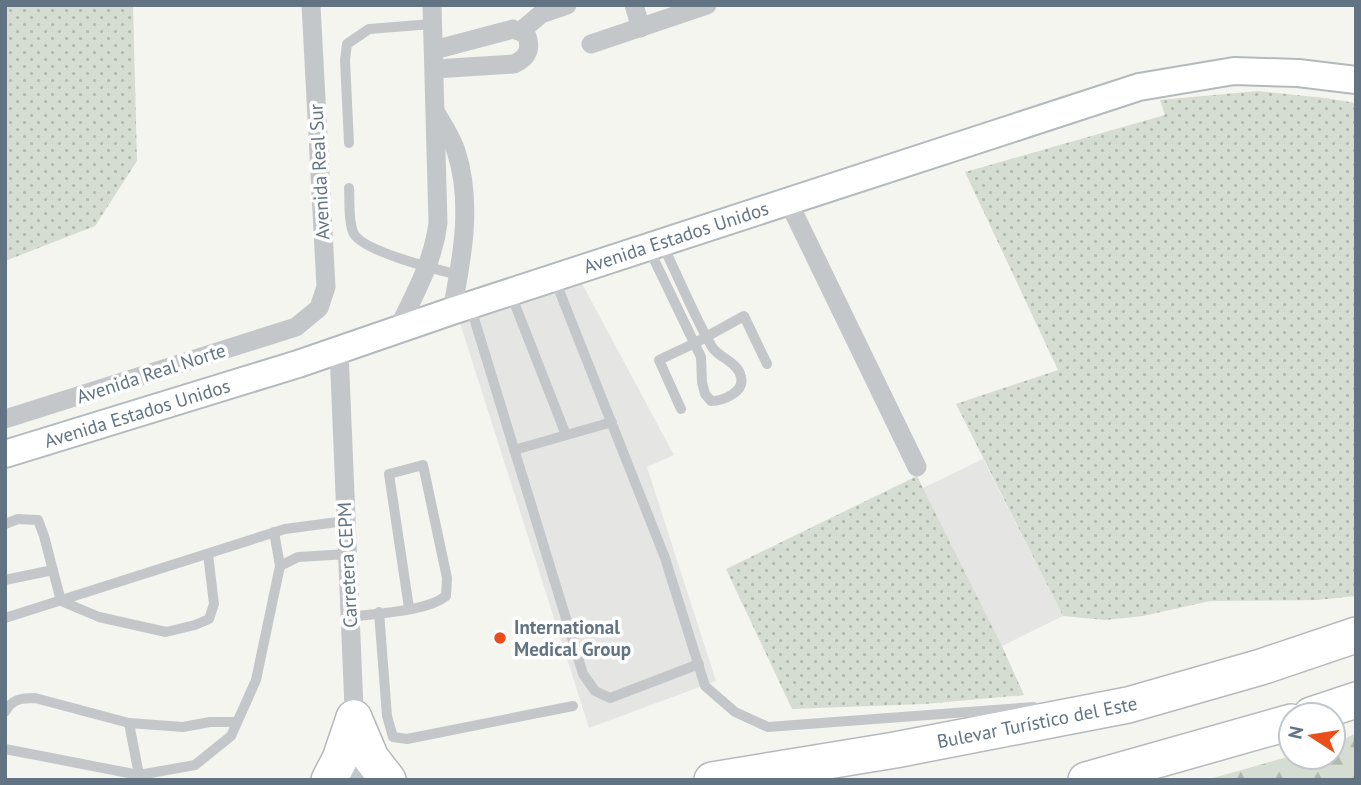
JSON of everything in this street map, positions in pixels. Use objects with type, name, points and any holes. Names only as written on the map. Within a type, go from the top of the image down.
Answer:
[{"type":"highway","name":"Bulevar Turístico del Este","points":[[712,780],[895,750],[1128,705],[1261,667],[1356,635]]},
{"type":"highway","points":[[329,780],[340,759],[354,719]]},
{"type":"highway","points":[[354,719],[371,758],[388,780]]},
{"type":"highway","points":[[1086,780],[1277,726]]},
{"type":"street","name":"Avenida Real Sur","points":[[296,327],[319,308],[326,287],[311,5]]},
{"type":"street","points":[[521,31],[541,14],[567,5]]},
{"type":"street","points":[[634,5],[641,28]]},
{"type":"street","points":[[591,44],[703,6]]},
{"type":"street","points":[[397,331],[428,267],[435,248],[438,223],[432,15]]},
{"type":"street","points":[[434,50],[513,29],[526,34],[530,42],[528,54],[522,61],[508,65],[435,69]]},
{"type":"street","name":"Avenida Estados Unidos","points":[[5,454],[339,351],[654,244],[1139,87],[1234,71],[1298,73],[1355,79]]},
{"type":"street","points":[[436,112],[455,149],[466,191],[459,275],[461,308]]},
{"type":"street","points":[[788,201],[917,467]]},
{"type":"street","points":[[438,223],[464,223]]},
{"type":"street","name":"Avenida Real Norte","points":[[5,419],[296,327]]},
{"type":"street","name":"Carretera CEPM","points":[[339,351],[357,780]]},
{"type":"lane","points":[[349,143],[345,60],[347,44],[369,29],[432,15]]},
{"type":"lane","points":[[349,188],[352,232],[359,242],[428,267],[459,275]]},
{"type":"lane","points":[[654,244],[714,350],[731,362],[741,375],[742,385],[720,401],[711,401],[705,394],[701,357],[654,244]]},
{"type":"lane","points":[[554,277],[665,558],[705,686],[735,712],[768,727],[1034,707],[1064,718]]},
{"type":"lane","points":[[510,292],[566,435]]},
{"type":"lane","points":[[461,308],[514,450],[583,674],[595,691],[610,698],[699,664]]},
{"type":"lane","points":[[681,409],[659,360],[744,316],[767,364]]},
{"type":"lane","points":[[514,450],[612,422]]},
{"type":"lane","points":[[350,617],[436,604],[446,596],[447,578],[423,465],[389,474],[409,608]]},
{"type":"lane","points":[[5,524],[18,519],[38,520],[61,601]]},
{"type":"lane","points":[[5,618],[274,533],[345,521]]},
{"type":"lane","points":[[5,749],[139,775],[195,765],[231,736],[256,680],[280,566],[274,533]]},
{"type":"lane","points":[[61,601],[99,617],[166,632],[195,625],[209,619],[214,604],[208,554]]},
{"type":"lane","points":[[280,566],[298,557],[348,554]]},
{"type":"lane","points":[[5,580],[53,570]]},
{"type":"lane","points":[[379,612],[387,716],[393,737],[407,739],[573,706]]},
{"type":"lane","points":[[5,712],[10,703],[21,698],[35,698],[129,723],[183,727],[210,722],[237,722]]},
{"type":"lane","points":[[129,723],[139,775]]},
{"type":"shaded area","points":[[578,276],[674,455],[647,467],[716,681],[589,728],[459,320]]},
{"type":"shaded area","points":[[983,459],[1063,616],[1002,646],[923,488]]},
{"type":"green space","points":[[5,5],[133,5],[137,161],[95,226],[5,261]]},
{"type":"green space","points":[[1257,91],[1356,103],[1356,596],[1317,600],[1210,601],[1143,616],[1105,620],[1063,616],[956,404],[1058,370],[965,172],[1165,115],[1160,100]]},
{"type":"green space","points":[[917,476],[1024,695],[925,704],[792,709],[726,569]]},
{"type":"green space","points":[[1356,733],[1356,780],[1206,780],[1277,760],[1277,771],[1347,771],[1347,738]]},
{"type":"place","name":"International Medical Group","points":[[500,638]]}]
